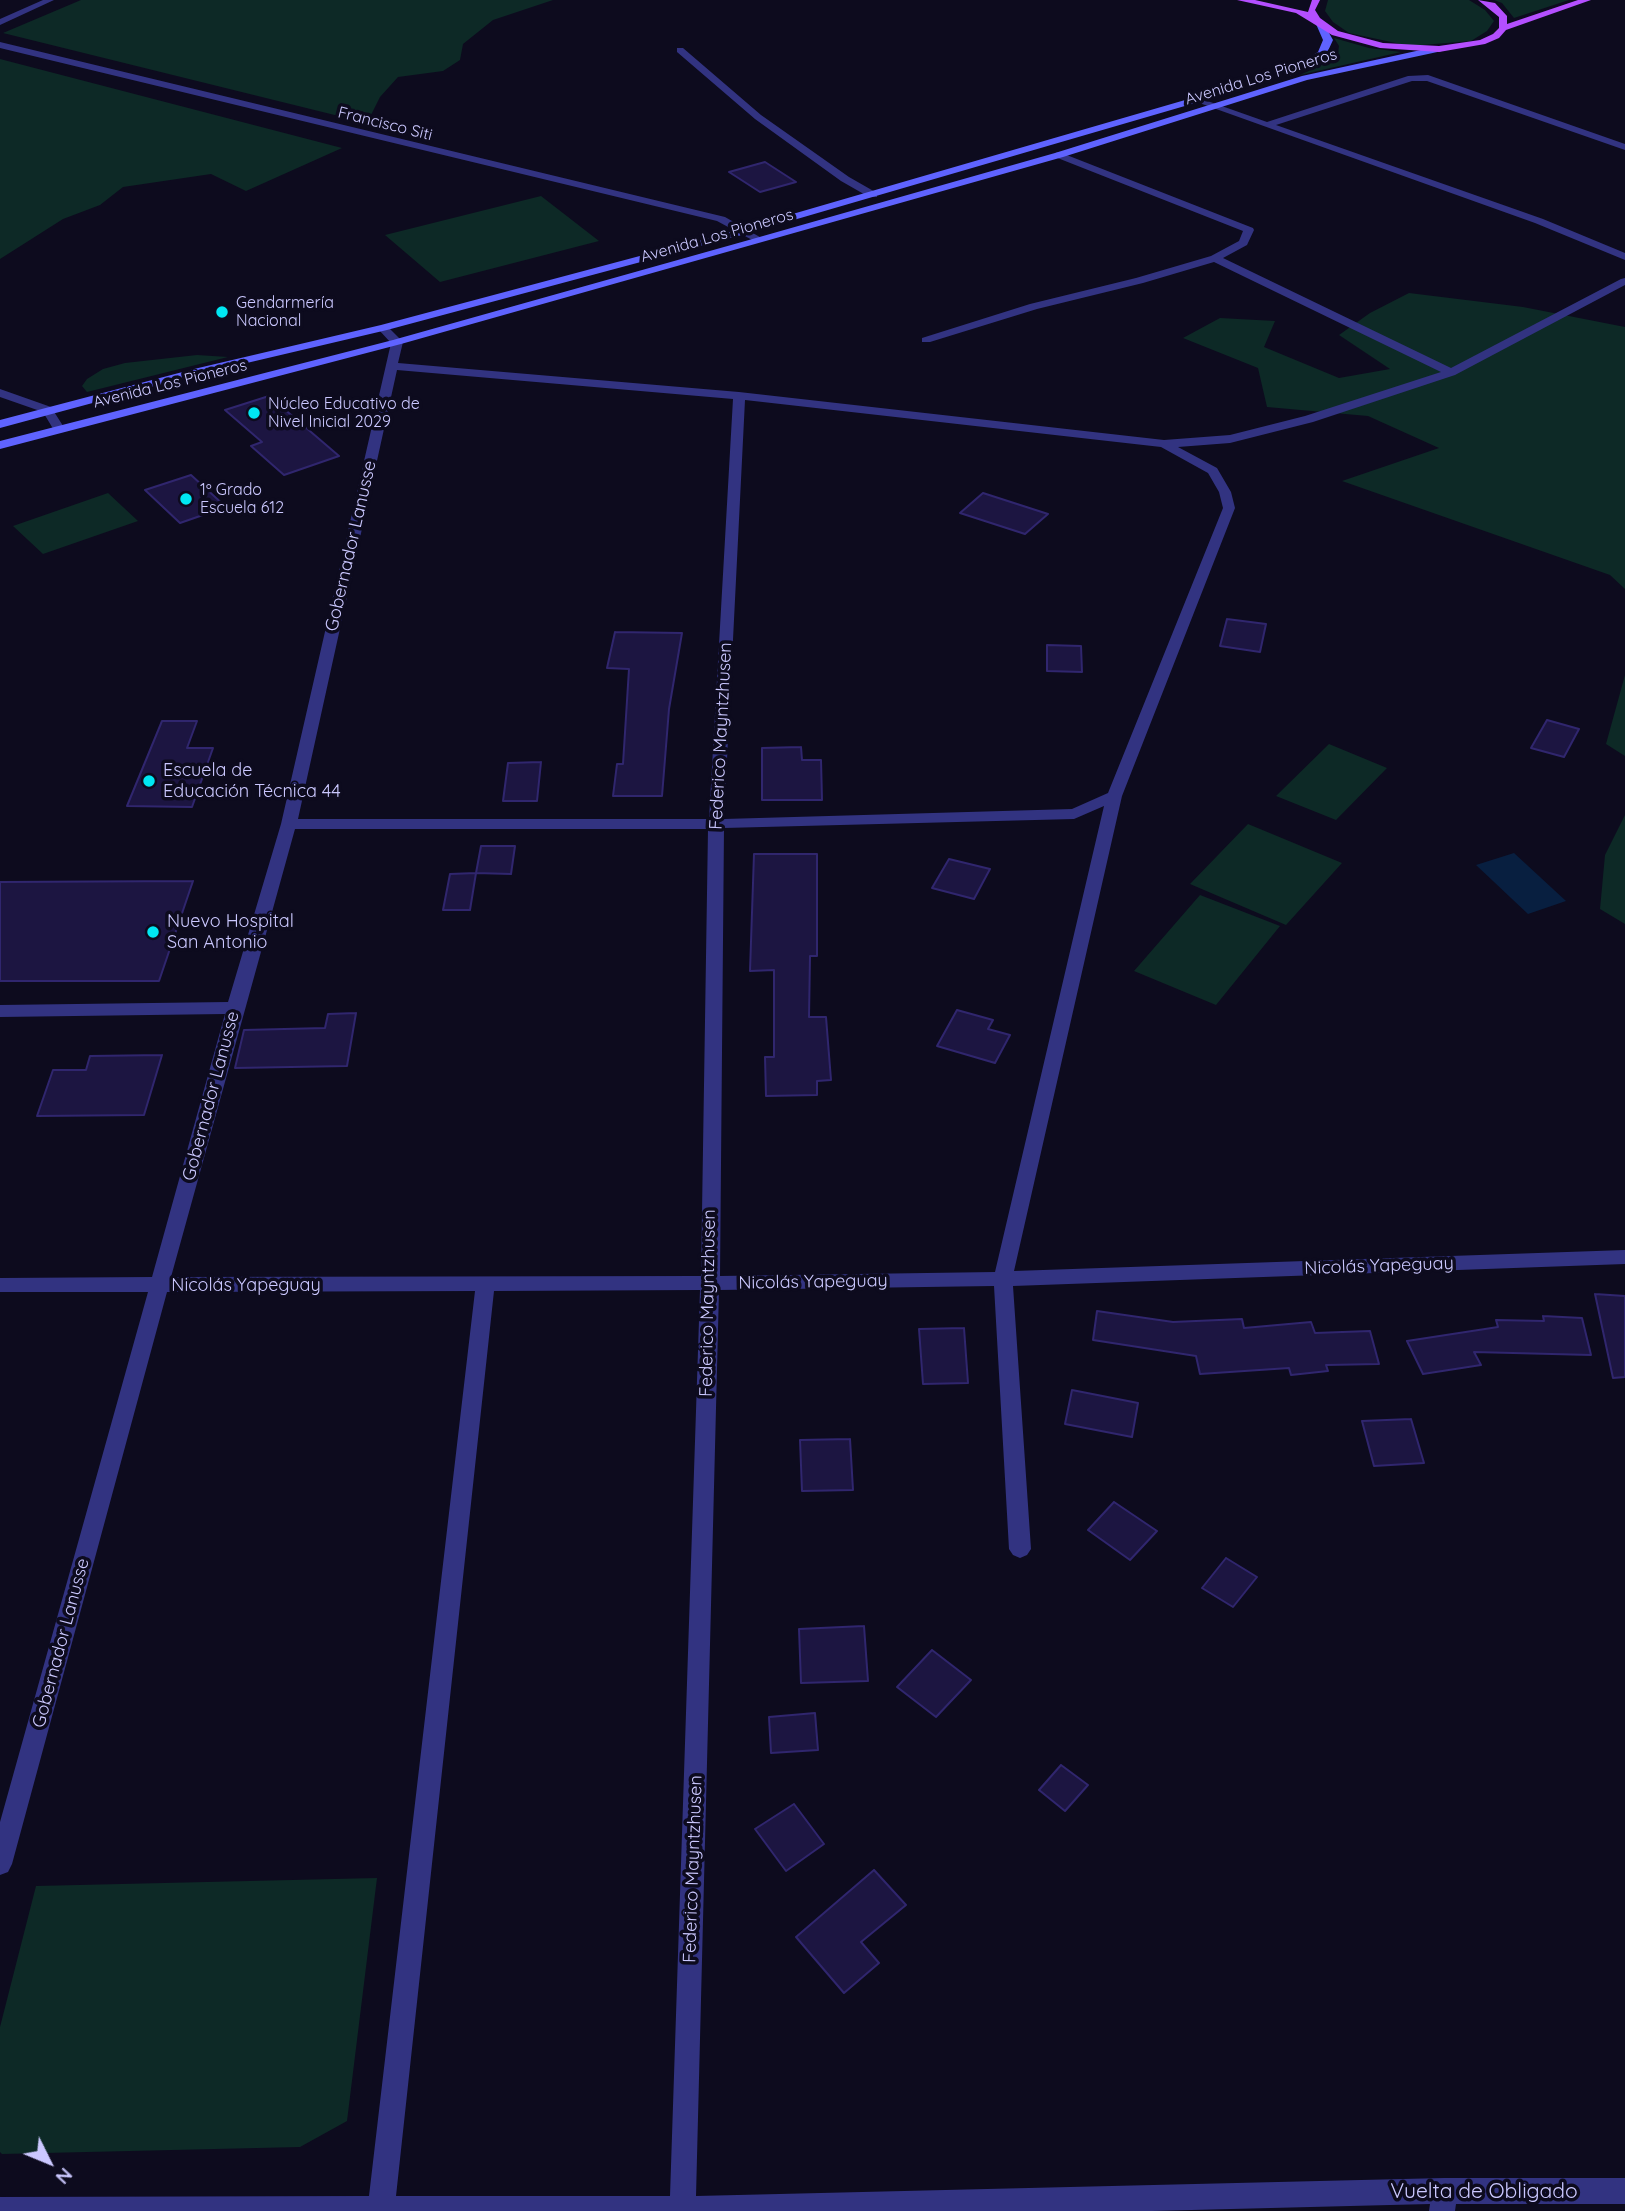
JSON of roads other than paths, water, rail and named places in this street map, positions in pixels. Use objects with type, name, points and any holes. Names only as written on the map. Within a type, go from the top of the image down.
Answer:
[{"type":"main road","points":[[1241,0],[1299,11],[1335,33],[1383,46],[1439,49],[1482,42],[1496,36],[1503,28],[1587,0]]},
{"type":"main road","points":[[1316,0],[1311,10],[1318,22]]},
{"type":"main road","points":[[1482,0],[1503,16],[1503,28]]},
{"type":"main road","name":"Avenida Los Pioneros","points":[[0,424],[383,327],[745,231],[1295,72],[1322,53],[1328,40],[1318,22]]},
{"type":"main road","name":"Avenida Los Pioneros","points":[[0,445],[397,342],[760,240],[1059,155],[1305,78],[1439,49]]},
{"type":"street","points":[[0,22],[50,0]]},
{"type":"street","name":"Francisco Siti","points":[[0,45],[721,219],[760,240]]},
{"type":"street","points":[[680,50],[758,117],[845,179],[873,195]]},
{"type":"street","points":[[1267,125],[1411,78],[1428,78],[1625,147]]},
{"type":"street","points":[[1196,100],[1539,221],[1625,257]]},
{"type":"street","points":[[926,340],[1034,306],[1139,281],[1214,258],[1243,243],[1249,230],[1059,155]]},
{"type":"street","points":[[1214,258],[1451,373]]},
{"type":"street","points":[[391,366],[739,396],[1164,444],[1230,439],[1309,419],[1451,373],[1625,281]]},
{"type":"street","points":[[383,327],[397,342]]},
{"type":"street","name":"Gobernador Lanusse","points":[[0,1864],[235,1008],[289,824],[397,342]]},
{"type":"street","points":[[0,393],[47,410],[59,429]]},
{"type":"street","name":"Federico Mayntzhusen","points":[[683,2209],[709,1283],[716,824],[739,396]]},
{"type":"street","points":[[1020,1549],[1003,1279],[1114,796],[1229,508],[1225,492],[1213,471],[1164,444]]},
{"type":"street","points":[[289,824],[716,824],[1074,814],[1114,796]]},
{"type":"street","points":[[0,1011],[235,1008]]},
{"type":"street","name":"Nicolás Yapeguay","points":[[0,1285],[709,1283],[1003,1279],[1625,1257]]},
{"type":"street","points":[[381,2210],[485,1284]]},
{"type":"street","name":"Vuelta de Obligado","points":[[0,2210],[683,2209],[1443,2201],[1625,2191]]},
{"type":"water","points":[[1514,853],[1566,901],[1528,914],[1476,865]]},
{"type":"place","name":"Gendarmería Nacional","points":[[222,312]]},
{"type":"place","name":"Núcleo Educativo de Nivel Inicial 2029","points":[[254,413]]},
{"type":"place","name":"1º Grado Escuela 612","points":[[186,499]]},
{"type":"place","name":"Escuela de Educación Técnica 44","points":[[149,781]]},
{"type":"place","name":"Nuevo Hospital San Antonio","points":[[153,932]]}]
